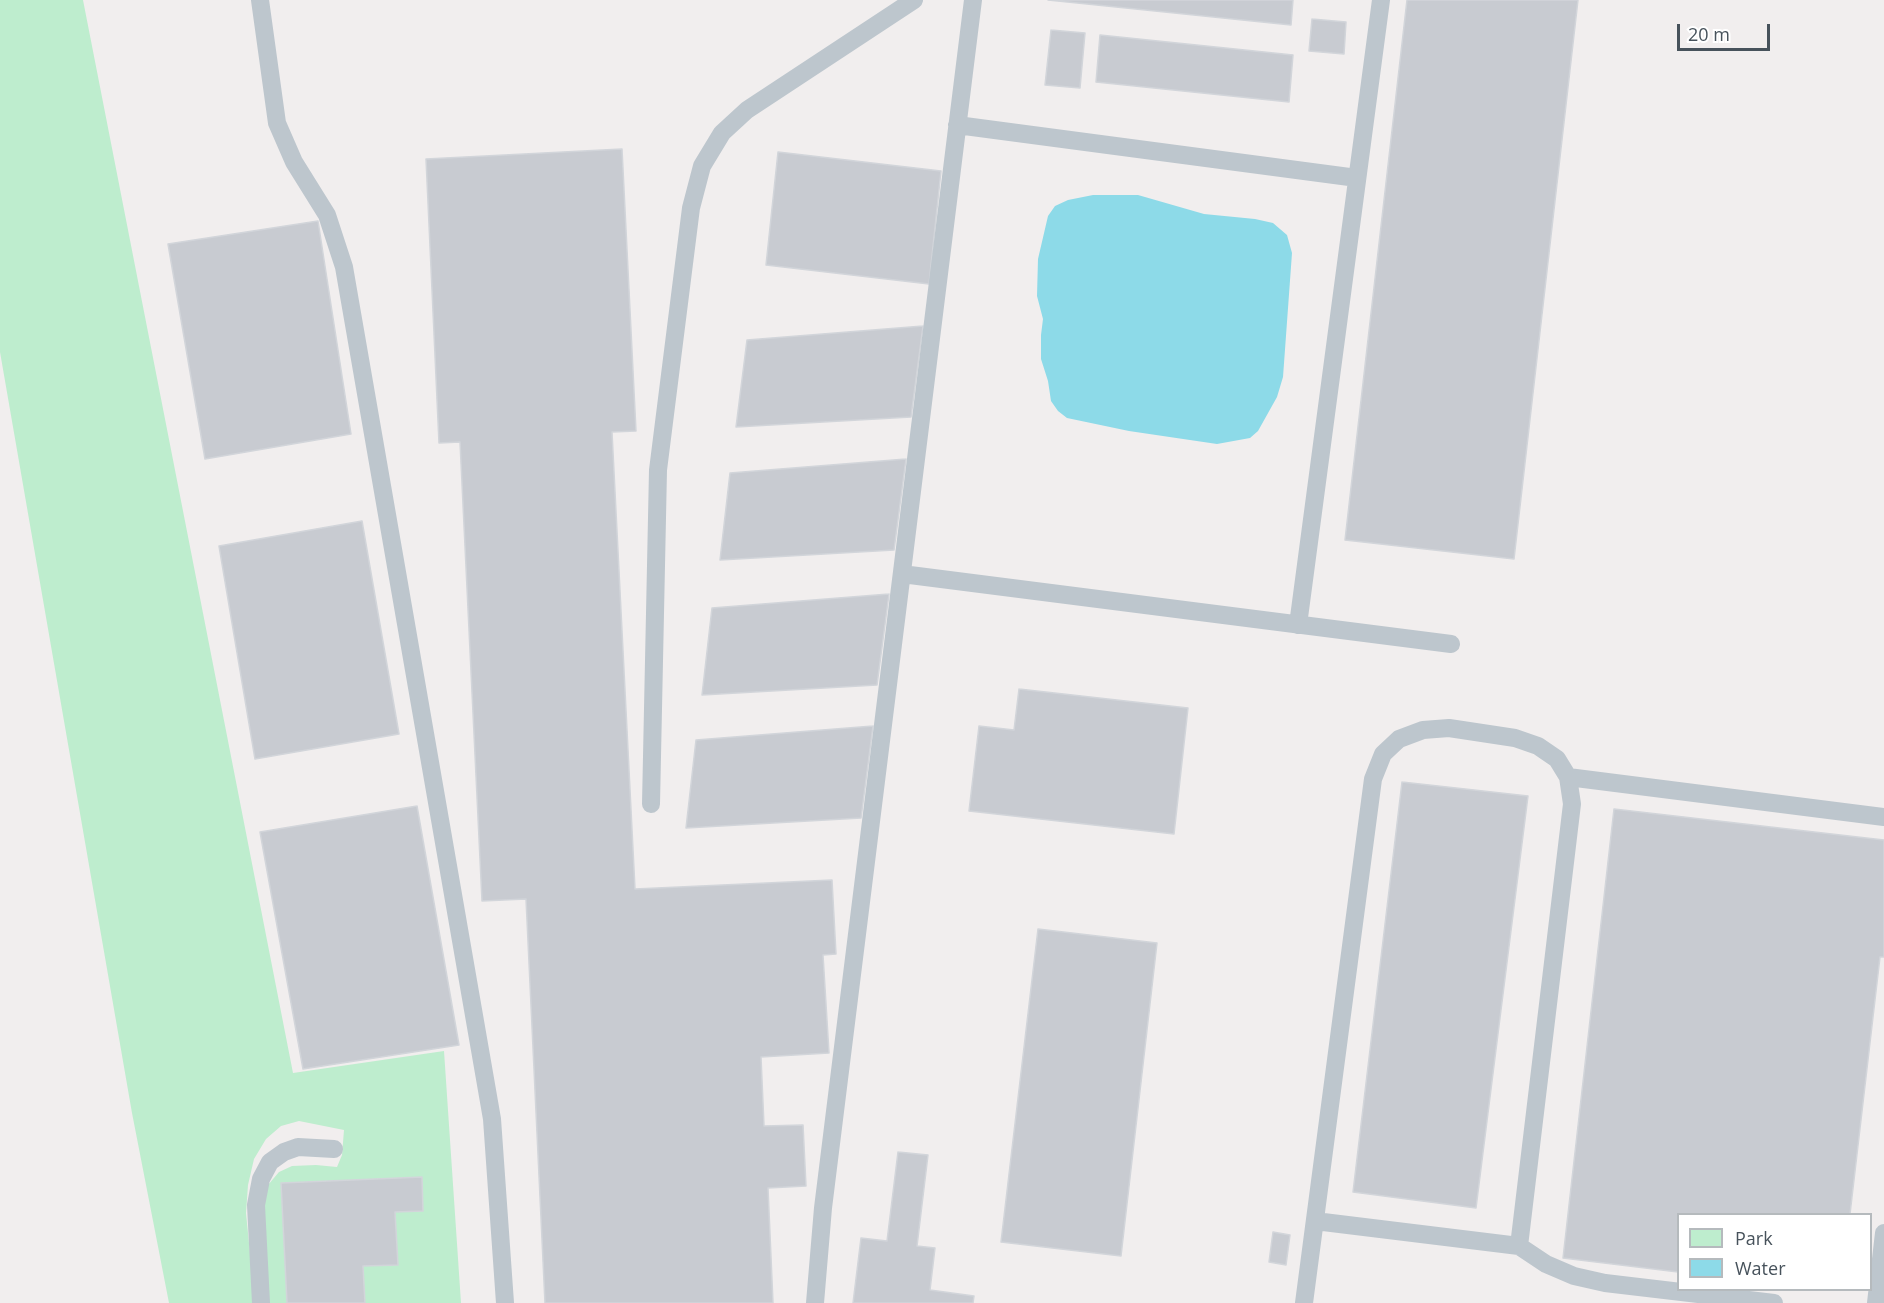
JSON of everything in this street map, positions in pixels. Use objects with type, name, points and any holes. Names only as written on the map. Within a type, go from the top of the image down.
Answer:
[{"type":"lane","points":[[260,0],[277,123],[294,162],[327,215],[344,267],[492,1119],[506,1303]]},
{"type":"lane","points":[[651,804],[658,470],[691,208],[702,166],[722,133],[747,110],[914,0]]},
{"type":"lane","points":[[815,1303],[823,1208],[973,0]]},
{"type":"lane","points":[[1298,625],[1381,0]]},
{"type":"lane","points":[[957,125],[1357,178]]},
{"type":"lane","points":[[902,574],[1450,644]]},
{"type":"lane","points":[[1304,1303],[1373,779],[1383,754],[1399,739],[1423,730],[1449,728],[1515,738],[1538,747],[1557,759],[1568,777],[1572,804],[1519,1246]]},
{"type":"lane","points":[[1568,777],[1884,817]]},
{"type":"lane","points":[[261,1303],[256,1205],[261,1179],[270,1162],[284,1152],[298,1147],[334,1149]]},
{"type":"lane","points":[[1315,1221],[1519,1246],[1546,1264],[1574,1276],[1605,1283],[1774,1303]]},
{"type":"lane","points":[[1876,1303],[1884,1233]]},
{"type":"green space","points":[[0,0],[83,0],[293,1073],[444,1051],[461,1303],[365,1303],[363,1266],[397,1264],[395,1212],[423,1211],[421,1177],[282,1183],[287,1303],[267,1303],[261,1223],[268,1185],[279,1172],[292,1166],[337,1167],[342,1155],[344,1130],[299,1121],[281,1126],[266,1139],[254,1159],[248,1185],[246,1213],[255,1303],[169,1303],[132,1113],[0,352]]},
{"type":"water","points":[[1093,195],[1138,195],[1204,214],[1255,219],[1273,223],[1287,235],[1292,253],[1283,377],[1277,397],[1258,431],[1250,438],[1217,444],[1129,431],[1067,418],[1051,401],[1041,359],[1043,319],[1037,296],[1038,259],[1048,216],[1055,206],[1068,200]]},
{"type":"building","points":[[1048,0],[1293,0],[1291,25]]},
{"type":"building","points":[[1407,0],[1578,0],[1514,559],[1345,540]]},
{"type":"building","points":[[1312,19],[1346,22],[1344,54],[1309,51]]},
{"type":"building","points":[[1051,30],[1085,33],[1080,88],[1045,85]]},
{"type":"building","points":[[1100,35],[1293,55],[1289,102],[1096,82]]},
{"type":"building","points":[[622,149],[636,431],[612,432],[635,889],[832,880],[836,954],[823,955],[829,1053],[761,1057],[764,1126],[803,1125],[806,1186],[768,1188],[773,1303],[545,1303],[526,899],[482,901],[460,442],[439,443],[426,159]]},
{"type":"building","points":[[778,152],[941,171],[929,284],[766,265]]},
{"type":"building","points":[[318,221],[351,434],[205,459],[168,244]]},
{"type":"building","points":[[923,326],[911,417],[736,427],[747,340]]},
{"type":"building","points":[[906,459],[894,550],[720,560],[730,473]]},
{"type":"building","points":[[362,521],[399,734],[255,759],[219,546]]},
{"type":"building","points":[[889,594],[877,685],[702,695],[712,608]]},
{"type":"building","points":[[1019,689],[1188,708],[1174,834],[969,811],[979,726],[1014,730]]},
{"type":"building","points":[[873,726],[861,818],[686,828],[696,740]]},
{"type":"building","points":[[1402,782],[1528,796],[1476,1208],[1353,1192]]},
{"type":"building","points":[[417,806],[459,1045],[303,1069],[260,832]]},
{"type":"building","points":[[1614,809],[1884,840],[1884,957],[1880,957],[1850,1213],[1677,1213],[1677,1272],[1563,1258]]},
{"type":"building","points":[[1038,929],[1157,943],[1121,1256],[1001,1242]]},
{"type":"building","points":[[898,1152],[928,1155],[917,1246],[935,1248],[930,1290],[974,1296],[973,1303],[853,1303],[861,1238],[887,1241]]},
{"type":"building","points":[[422,1177],[423,1211],[395,1212],[398,1265],[363,1266],[365,1303],[287,1303],[281,1183]]},
{"type":"building","points":[[1273,1232],[1290,1235],[1286,1265],[1269,1262]]}]
